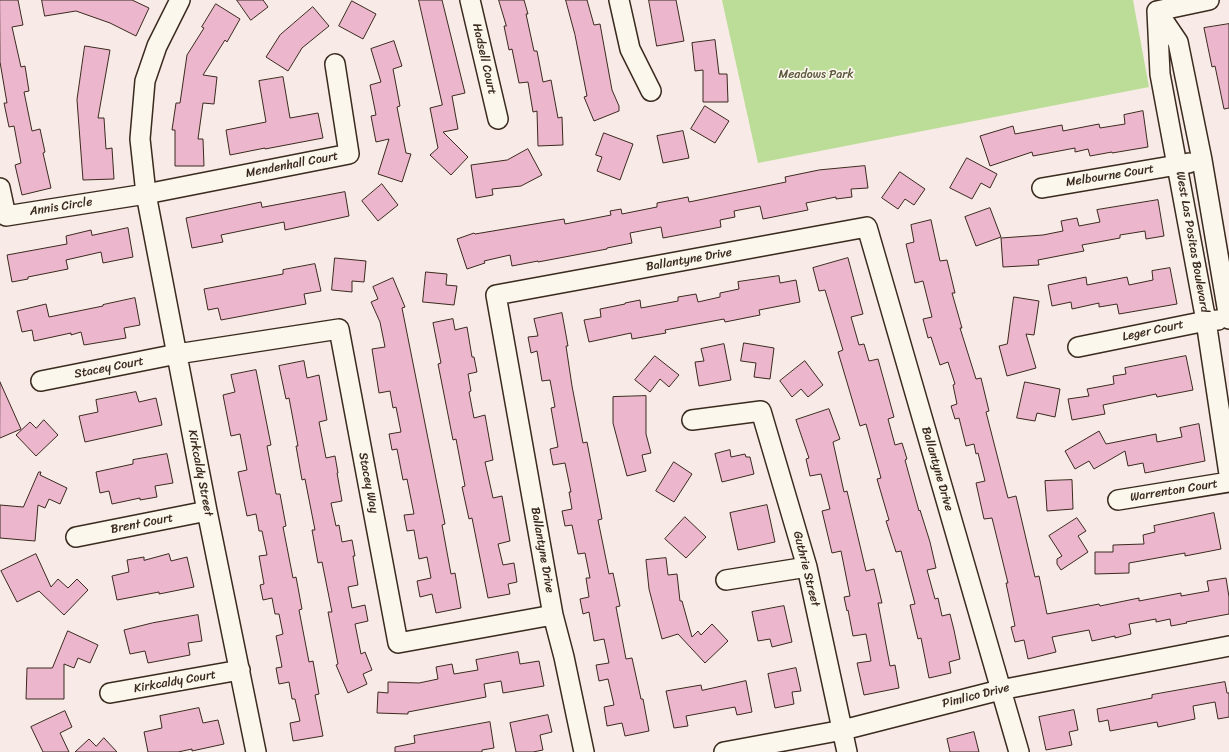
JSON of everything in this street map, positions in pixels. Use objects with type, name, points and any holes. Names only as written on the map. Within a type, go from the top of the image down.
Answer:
[{"type":"street","points":[[146,194],[140,139],[145,81],[156,46],[180,0]]},
{"type":"street","name":"Hadsell Court","points":[[470,0],[498,119]]},
{"type":"street","points":[[619,0],[630,49],[651,91]]},
{"type":"street","points":[[1156,5],[1208,0]]},
{"type":"street","name":"West Las Positas Boulevard","points":[[1156,5],[1178,42],[1202,160],[1229,319]]},
{"type":"street","name":"West Las Positas Boulevard","points":[[1156,5],[1160,74],[1206,321],[1229,474]]},
{"type":"street","name":"Mendenhall Court","points":[[146,194],[349,154],[335,64]]},
{"type":"street","name":"Melbourne Court","points":[[1042,188],[1202,160]]},
{"type":"street","name":"Annis Circle","points":[[0,188],[6,216],[146,194]]},
{"type":"street","name":"Kirkcaldy Street","points":[[146,194],[207,510],[256,752]]},
{"type":"street","name":"Ballantyne Drive","points":[[584,752],[564,657],[553,615],[496,295],[867,227],[1000,690]]},
{"type":"street","name":"Leger Court","points":[[1078,347],[1206,321],[1229,319]]},
{"type":"street","name":"Stacey Way","points":[[177,354],[339,329],[398,643],[553,615]]},
{"type":"street","name":"Stacey Court","points":[[41,381],[177,354]]},
{"type":"street","name":"Guthrie Street","points":[[692,420],[761,411],[808,568],[847,752]]},
{"type":"street","name":"Warrenton Court","points":[[1118,500],[1229,482]]},
{"type":"street","name":"Brent Court","points":[[76,537],[207,510]]},
{"type":"street","points":[[726,580],[808,568]]},
{"type":"street","name":"Pimlico Drive","points":[[724,752],[843,730],[1000,690],[1229,646]]},
{"type":"street","name":"Kirkcaldy Court","points":[[110,693],[240,670]]},
{"type":"street","points":[[1000,690],[1019,752]]},
{"type":"green space","name":"Meadows Park","points":[[722,0],[1133,0],[1149,87],[758,163]]},
{"type":"building","points":[[0,0],[18,0],[23,25],[12,27],[21,67],[25,66],[29,91],[24,92],[32,131],[40,129],[45,152],[43,153],[51,188],[22,195],[15,165],[21,163],[14,126],[9,127],[4,103],[7,103],[0,62]]},
{"type":"building","points":[[42,0],[132,0],[149,8],[136,36],[110,23],[76,11],[45,16]]},
{"type":"building","points":[[237,0],[263,0],[268,7],[251,20]]},
{"type":"building","points":[[419,0],[442,0],[465,93],[452,96],[458,129],[443,132],[468,157],[451,175],[430,155],[438,148],[430,108],[442,105]]},
{"type":"building","points":[[499,0],[524,0],[528,14],[526,14],[534,51],[537,51],[543,82],[551,80],[558,118],[562,117],[563,145],[538,146],[537,111],[533,112],[528,82],[519,83],[512,49],[509,50],[504,26],[506,26]]},
{"type":"building","points":[[566,0],[587,0],[594,25],[600,24],[612,90],[619,106],[619,111],[594,121],[584,97],[587,96],[575,35]]},
{"type":"building","points":[[649,0],[676,0],[684,41],[657,46]]},
{"type":"building","points":[[352,1],[376,14],[363,39],[339,26]]},
{"type":"building","points":[[216,4],[240,19],[227,42],[225,40],[203,75],[217,77],[214,104],[203,103],[198,139],[203,139],[204,166],[175,166],[175,130],[172,130],[176,103],[180,103],[187,55],[204,28],[202,27]]},
{"type":"building","points":[[313,7],[329,26],[302,48],[288,71],[266,57],[280,35]]},
{"type":"building","points":[[1229,24],[1229,108],[1224,109],[1215,66],[1212,67],[1204,28]]},
{"type":"building","points":[[715,40],[719,74],[727,74],[728,102],[703,102],[703,70],[695,71],[692,43]]},
{"type":"building","points":[[394,41],[402,66],[393,69],[400,106],[397,107],[406,153],[411,154],[402,182],[378,174],[389,139],[376,142],[371,116],[376,115],[370,85],[381,82],[371,49]]},
{"type":"building","points":[[85,46],[110,50],[98,118],[104,118],[106,149],[112,148],[114,179],[83,180],[77,100]]},
{"type":"building","points":[[283,77],[290,118],[318,113],[323,138],[230,155],[226,130],[266,122],[259,81]]},
{"type":"building","points":[[705,106],[729,121],[715,143],[691,129]]},
{"type":"building","points":[[1143,111],[1148,147],[1112,153],[1090,156],[1088,149],[1075,152],[1075,148],[1033,156],[1032,152],[990,166],[980,136],[1013,126],[1015,134],[1062,125],[1063,131],[1099,124],[1100,128],[1125,124],[1124,115]]},
{"type":"building","points":[[683,131],[689,158],[663,163],[657,136]]},
{"type":"building","points":[[604,133],[633,144],[620,180],[597,171],[602,157],[596,155]]},
{"type":"building","points":[[528,149],[542,175],[521,186],[492,189],[493,195],[476,198],[471,165],[507,160]]},
{"type":"building","points":[[967,158],[997,174],[990,188],[981,183],[972,199],[950,188]]},
{"type":"building","points":[[865,166],[868,188],[851,189],[852,197],[836,199],[836,197],[806,203],[808,210],[763,219],[760,206],[734,211],[735,217],[720,220],[721,227],[663,238],[661,227],[630,233],[632,243],[538,262],[512,266],[510,255],[484,261],[485,263],[467,269],[457,239],[474,233],[564,219],[565,224],[611,215],[610,211],[621,209],[622,214],[657,207],[657,203],[688,197],[689,202],[786,182],[785,177],[819,170]]},
{"type":"building","points":[[900,172],[925,189],[914,205],[905,199],[898,209],[882,198]]},
{"type":"building","points":[[382,184],[398,205],[378,221],[362,201]]},
{"type":"building","points":[[345,192],[349,216],[285,230],[284,222],[221,235],[223,242],[192,248],[186,218],[261,202],[262,207]]},
{"type":"building","points":[[1158,200],[1164,236],[1146,239],[1145,231],[1120,235],[1120,238],[1082,245],[1084,251],[1038,260],[1039,265],[1003,267],[1001,238],[1043,235],[1063,231],[1061,221],[1077,218],[1079,226],[1100,222],[1097,210]]},
{"type":"building","points":[[990,208],[1001,237],[976,246],[965,217]]},
{"type":"building","points":[[931,220],[940,261],[947,260],[955,293],[952,293],[962,328],[960,328],[976,379],[981,378],[989,411],[986,412],[1008,498],[1016,496],[1035,577],[1039,576],[1047,614],[1139,598],[1139,601],[1181,593],[1181,596],[1209,591],[1207,581],[1226,578],[1229,597],[1229,614],[1171,626],[1170,619],[1156,622],[1156,619],[1129,624],[1131,634],[1092,641],[1089,630],[1052,637],[1056,652],[1028,659],[1024,640],[1015,642],[1011,627],[1015,626],[1006,583],[1008,583],[992,518],[984,519],[976,483],[985,481],[978,453],[976,454],[974,444],[966,446],[959,418],[955,419],[951,406],[957,404],[953,385],[955,384],[948,362],[940,365],[931,337],[928,338],[923,319],[932,317],[923,281],[915,283],[906,244],[914,242],[911,225]]},
{"type":"building","points":[[128,228],[133,257],[103,263],[101,252],[66,260],[68,269],[28,277],[28,279],[12,282],[7,255],[67,244],[66,236],[91,230],[92,235]]},
{"type":"building","points":[[335,258],[366,261],[364,282],[352,281],[352,292],[332,290]]},
{"type":"building","points":[[848,258],[863,314],[851,317],[859,345],[864,344],[869,361],[878,359],[894,417],[888,419],[895,445],[902,443],[907,459],[905,460],[919,511],[920,510],[930,542],[936,568],[927,570],[935,599],[938,598],[942,616],[950,614],[960,659],[949,662],[951,673],[929,678],[921,638],[918,639],[910,605],[915,604],[901,551],[896,552],[886,521],[889,520],[877,479],[881,478],[866,424],[860,426],[838,352],[843,350],[825,290],[819,291],[813,268]]},
{"type":"building","points":[[315,264],[321,291],[304,294],[306,304],[221,320],[218,308],[208,310],[204,289],[283,274],[283,270]]},
{"type":"building","points":[[1170,268],[1177,304],[1119,314],[1117,304],[1099,307],[1099,303],[1072,309],[1071,302],[1052,306],[1048,285],[1086,277],[1087,285],[1127,277],[1129,285],[1153,280],[1152,271]]},
{"type":"building","points":[[426,272],[447,274],[446,285],[457,286],[454,305],[423,302]]},
{"type":"building","points":[[779,276],[780,283],[796,280],[800,302],[759,310],[760,315],[725,322],[724,319],[665,330],[666,333],[632,339],[631,333],[589,342],[584,320],[601,317],[600,309],[640,300],[641,308],[678,301],[678,297],[696,294],[698,302],[720,297],[720,293],[739,289],[738,282]]},
{"type":"building","points":[[393,278],[405,307],[402,308],[445,524],[442,525],[451,574],[455,573],[461,608],[436,613],[432,594],[420,597],[417,581],[431,578],[427,557],[419,559],[414,530],[407,531],[404,515],[414,514],[407,479],[403,480],[397,449],[392,450],[389,434],[401,432],[396,407],[393,408],[390,391],[379,393],[372,349],[385,347],[380,322],[371,302],[378,299],[373,287]]},
{"type":"building","points":[[1014,297],[1039,301],[1034,335],[1026,334],[1036,368],[1007,376],[999,346],[1007,344]]},
{"type":"building","points":[[135,298],[140,325],[124,328],[126,338],[84,345],[81,332],[34,341],[32,330],[22,332],[17,311],[46,304],[49,317]]},
{"type":"building","points":[[562,313],[568,346],[566,346],[572,386],[583,443],[587,442],[602,519],[598,520],[609,574],[613,573],[620,606],[616,607],[626,659],[632,658],[641,699],[643,699],[649,731],[625,736],[622,723],[607,726],[604,707],[614,705],[608,679],[599,681],[596,665],[609,663],[604,639],[594,641],[589,612],[583,614],[580,599],[589,597],[586,578],[590,578],[585,553],[578,554],[572,525],[565,526],[562,511],[572,509],[569,492],[571,492],[565,463],[553,465],[550,449],[558,447],[551,408],[555,407],[550,380],[542,381],[537,351],[531,353],[528,337],[538,336],[534,319]]},
{"type":"building","points":[[453,319],[455,330],[467,327],[472,357],[474,357],[477,372],[468,374],[471,391],[469,392],[474,418],[485,415],[493,460],[485,462],[493,498],[502,496],[510,541],[498,544],[503,565],[514,563],[517,582],[508,584],[510,594],[488,598],[472,518],[469,519],[462,487],[465,486],[456,439],[453,440],[438,364],[441,363],[433,323]]},
{"type":"building","points":[[744,343],[774,348],[770,379],[754,377],[756,363],[741,361]]},
{"type":"building","points":[[724,344],[731,380],[699,386],[695,362],[704,361],[701,349]]},
{"type":"building","points":[[655,356],[679,375],[669,387],[660,379],[650,392],[635,380]]},
{"type":"building","points":[[1186,356],[1193,390],[1157,397],[1156,394],[1103,405],[1105,414],[1072,420],[1068,399],[1089,396],[1087,389],[1114,384],[1113,376],[1126,374],[1125,368]]},
{"type":"building","points":[[304,361],[307,378],[319,375],[327,420],[319,422],[326,458],[335,456],[342,501],[331,503],[336,526],[339,525],[342,542],[352,540],[358,585],[348,587],[352,608],[365,605],[368,621],[355,624],[361,654],[365,652],[372,670],[363,674],[367,684],[348,693],[336,665],[338,664],[328,612],[332,612],[322,562],[318,563],[312,530],[315,530],[305,479],[302,480],[296,446],[298,446],[289,398],[286,399],[279,366]]},
{"type":"building","points":[[805,361],[823,385],[808,397],[801,389],[792,397],[780,381]]},
{"type":"building","points":[[256,370],[271,445],[267,446],[276,494],[280,494],[286,526],[283,527],[293,578],[296,577],[302,609],[299,610],[309,662],[313,661],[319,694],[315,695],[323,736],[293,741],[290,723],[300,721],[295,699],[292,699],[289,682],[279,684],[276,668],[282,667],[276,636],[283,634],[279,614],[275,614],[272,598],[263,600],[260,585],[264,584],[259,556],[267,555],[262,531],[259,531],[256,514],[247,516],[238,472],[247,470],[240,434],[231,436],[223,395],[235,392],[231,375]]},
{"type":"building","points":[[0,382],[21,429],[0,438]]},
{"type":"building","points":[[1025,382],[1060,389],[1055,417],[1037,413],[1035,421],[1017,418]]},
{"type":"building","points":[[136,392],[139,402],[156,398],[162,425],[85,442],[79,416],[98,412],[96,400]]},
{"type":"building","points":[[646,396],[646,434],[651,453],[642,455],[646,471],[627,476],[613,423],[613,397]]},
{"type":"building","points":[[829,409],[840,439],[833,442],[844,492],[847,491],[866,571],[874,569],[882,603],[878,603],[890,666],[895,665],[899,688],[864,695],[857,663],[871,661],[866,634],[853,636],[844,597],[850,596],[841,551],[832,553],[822,511],[830,509],[821,474],[810,476],[806,459],[809,458],[796,420]]},
{"type":"building","points":[[44,420],[58,435],[36,456],[16,435],[30,422],[36,428]]},
{"type":"building","points":[[1199,424],[1205,461],[1145,473],[1143,463],[1128,466],[1125,451],[1094,469],[1089,461],[1075,469],[1065,451],[1099,431],[1106,444],[1156,434],[1157,442],[1182,437],[1180,428]]},
{"type":"building","points":[[730,450],[731,457],[745,454],[746,457],[750,457],[754,474],[722,482],[715,454]]},
{"type":"building","points":[[167,454],[173,483],[155,486],[157,497],[140,500],[140,498],[112,504],[109,491],[100,493],[96,472],[133,464],[133,460]]},
{"type":"building","points":[[674,462],[692,474],[674,502],[656,491]]},
{"type":"building","points":[[39,472],[41,472],[40,475],[67,488],[60,504],[49,499],[45,508],[38,505],[35,541],[0,538],[0,505],[23,507]]},
{"type":"building","points":[[1072,480],[1073,509],[1047,511],[1045,481]]},
{"type":"building","points":[[767,505],[775,542],[738,550],[730,513]]},
{"type":"building","points":[[1214,513],[1221,549],[1185,556],[1185,553],[1129,563],[1129,573],[1095,574],[1095,552],[1113,552],[1113,545],[1144,544],[1143,535],[1155,532],[1154,526]]},
{"type":"building","points":[[685,517],[706,537],[686,558],[665,539]]},
{"type":"building","points":[[1077,518],[1086,531],[1078,536],[1088,552],[1061,570],[1057,564],[1057,559],[1062,556],[1049,536]]},
{"type":"building","points":[[36,554],[51,587],[58,579],[68,588],[77,579],[88,590],[64,615],[39,591],[17,602],[1,571]]},
{"type":"building","points":[[169,554],[171,561],[187,557],[194,587],[117,600],[112,576],[129,572],[127,560],[144,557],[144,560]]},
{"type":"building","points":[[666,558],[668,575],[677,574],[680,601],[682,601],[692,637],[698,631],[701,635],[712,624],[728,641],[705,663],[678,634],[662,639],[649,589],[646,560]]},
{"type":"building","points":[[784,606],[792,642],[772,647],[770,639],[758,641],[752,612]]},
{"type":"building","points":[[198,615],[202,641],[188,643],[190,655],[148,663],[145,651],[130,654],[124,630],[152,623]]},
{"type":"building","points":[[68,631],[98,645],[90,663],[78,658],[74,668],[64,664],[64,699],[26,699],[27,668],[52,668]]},
{"type":"building","points":[[518,652],[520,664],[539,661],[544,686],[503,693],[501,681],[484,684],[486,697],[408,712],[408,714],[377,713],[378,692],[388,693],[388,682],[419,683],[438,679],[436,667],[452,664],[454,674],[478,670],[476,660]]},
{"type":"building","points":[[796,668],[801,691],[792,692],[794,704],[775,708],[768,674]]},
{"type":"building","points":[[746,681],[752,712],[737,715],[735,707],[686,716],[688,726],[674,728],[666,691],[701,685],[702,690]]},
{"type":"building","points":[[1225,682],[1227,693],[1229,693],[1229,717],[1218,719],[1215,702],[1193,706],[1195,719],[1158,727],[1157,722],[1110,731],[1108,720],[1099,722],[1097,709],[1152,698],[1152,695]]},
{"type":"building","points":[[199,708],[203,723],[218,720],[224,744],[192,751],[192,749],[178,752],[148,752],[144,732],[162,728],[160,716]]},
{"type":"building","points":[[1074,710],[1078,730],[1069,732],[1072,745],[1046,750],[1039,717]]},
{"type":"building","points":[[65,711],[72,727],[60,733],[69,752],[43,752],[31,727]]},
{"type":"building","points":[[548,715],[552,732],[540,735],[543,750],[533,752],[516,752],[510,723]]},
{"type":"building","points":[[490,722],[494,748],[482,750],[482,752],[395,752],[395,747],[415,743],[414,736]]},
{"type":"building","points":[[974,732],[979,752],[950,752],[947,739]]},
{"type":"building","points":[[104,738],[117,752],[75,752],[89,739],[96,746]]}]
